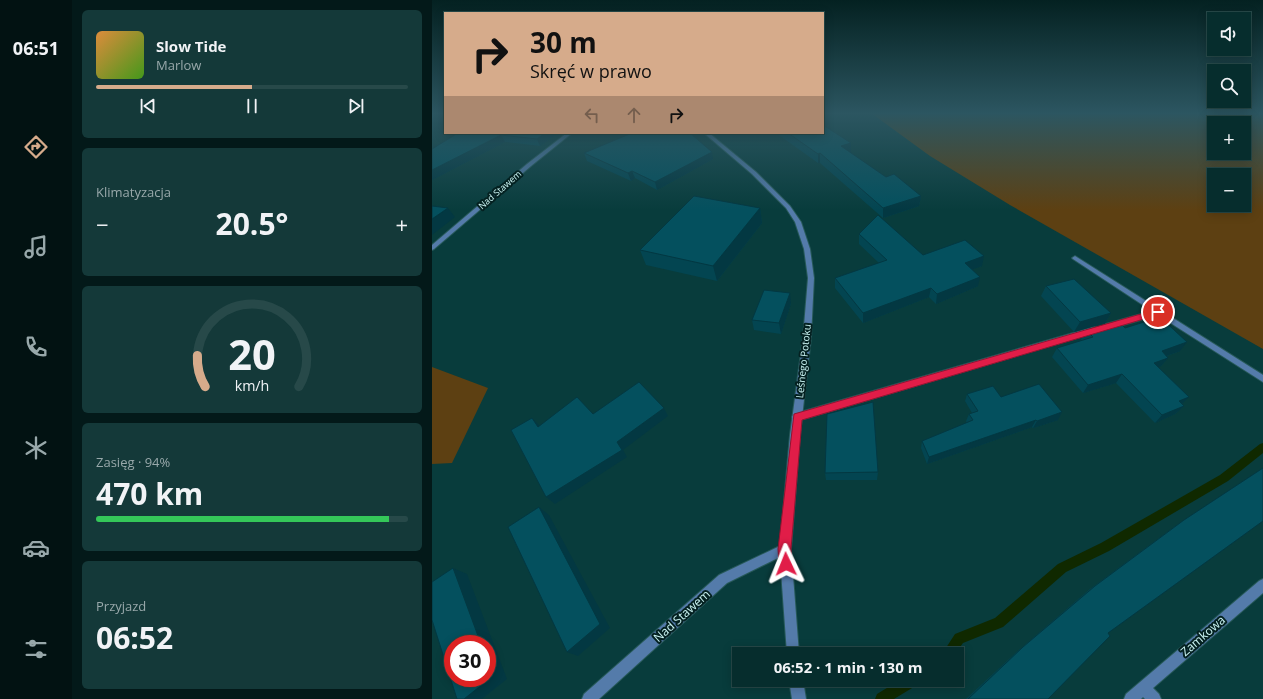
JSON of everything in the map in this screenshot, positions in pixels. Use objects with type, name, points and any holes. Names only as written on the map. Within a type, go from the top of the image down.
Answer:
[{"type":"street","name":"Nad Stawem","points":[[432,248],[554,146]]},
{"type":"street","name":"Leśnego Potoku","points":[[720,146],[777,195],[788,207],[798,222],[807,249],[811,278],[807,338],[797,417],[785,549],[792,647]]},
{"type":"street","points":[[1075,258],[1263,379]]},
{"type":"street","points":[[797,417],[1158,312]]},
{"type":"street","name":"Nad Stawem","points":[[590,699],[723,579],[785,549]]},
{"type":"street","name":"Zamkowa","points":[[1131,699],[1263,585]]},
{"type":"street","points":[[797,687],[799,699]]},
{"type":"street","points":[[1144,688],[1154,699]]},
{"type":"shaded area","points":[[916,146],[1207,146],[1207,160],[1251,160],[1251,146],[1263,146],[1263,349],[1010,205]]},
{"type":"shaded area","points":[[432,367],[488,388],[452,463],[432,464]]},
{"type":"building","points":[[437,146],[480,146],[432,170],[432,149]]},
{"type":"building","points":[[602,146],[705,146],[712,152],[655,182],[632,171],[628,173],[584,153]]},
{"type":"building","points":[[806,146],[842,146],[841,146],[886,177],[894,174],[921,196],[883,208],[820,153],[818,154]]},
{"type":"building","points":[[694,196],[760,208],[713,266],[640,250]]},
{"type":"building","points":[[432,206],[448,208],[432,219]]},
{"type":"building","points":[[878,215],[923,255],[965,240],[984,256],[965,263],[980,277],[937,294],[931,288],[863,313],[835,278],[887,260],[859,234]]},
{"type":"building","points":[[1074,279],[1111,313],[1080,322],[1046,286]]},
{"type":"building","points":[[764,290],[790,293],[779,323],[752,320]]},
{"type":"building","points":[[1160,317],[1187,342],[1162,351],[1168,358],[1154,363],[1189,397],[1179,401],[1184,406],[1162,415],[1122,374],[1088,385],[1057,348],[1093,337],[1086,330],[1118,321],[1125,328]]},
{"type":"building","points":[[639,382],[664,408],[617,442],[622,450],[546,497],[511,430],[532,418],[538,427],[577,397],[593,414]]},
{"type":"building","points":[[1039,384],[1062,412],[929,457],[922,441],[973,420],[969,414],[978,411],[967,394],[993,386],[1001,397]]},
{"type":"building","points":[[873,402],[878,472],[825,473],[827,414]]},
{"type":"building","points":[[1263,468],[1263,521],[1108,633],[1110,636],[1048,699],[968,699],[1023,647],[1095,586],[1184,520]]},
{"type":"building","points":[[539,507],[600,624],[567,652],[508,527]]},
{"type":"building","points":[[453,568],[478,635],[444,635],[444,658],[432,620],[432,582]]},
{"type":"building","points":[[453,687],[479,687],[464,699],[457,699]]},
{"type":"waterway","points":[[953,647],[959,638],[999,623],[1062,568],[1105,547],[1224,478],[1263,447]]},
{"type":"waterway","points":[[882,699],[901,687]]},
{"type":"route","points":[[786,564],[785,549],[797,417],[1158,312]]}]
